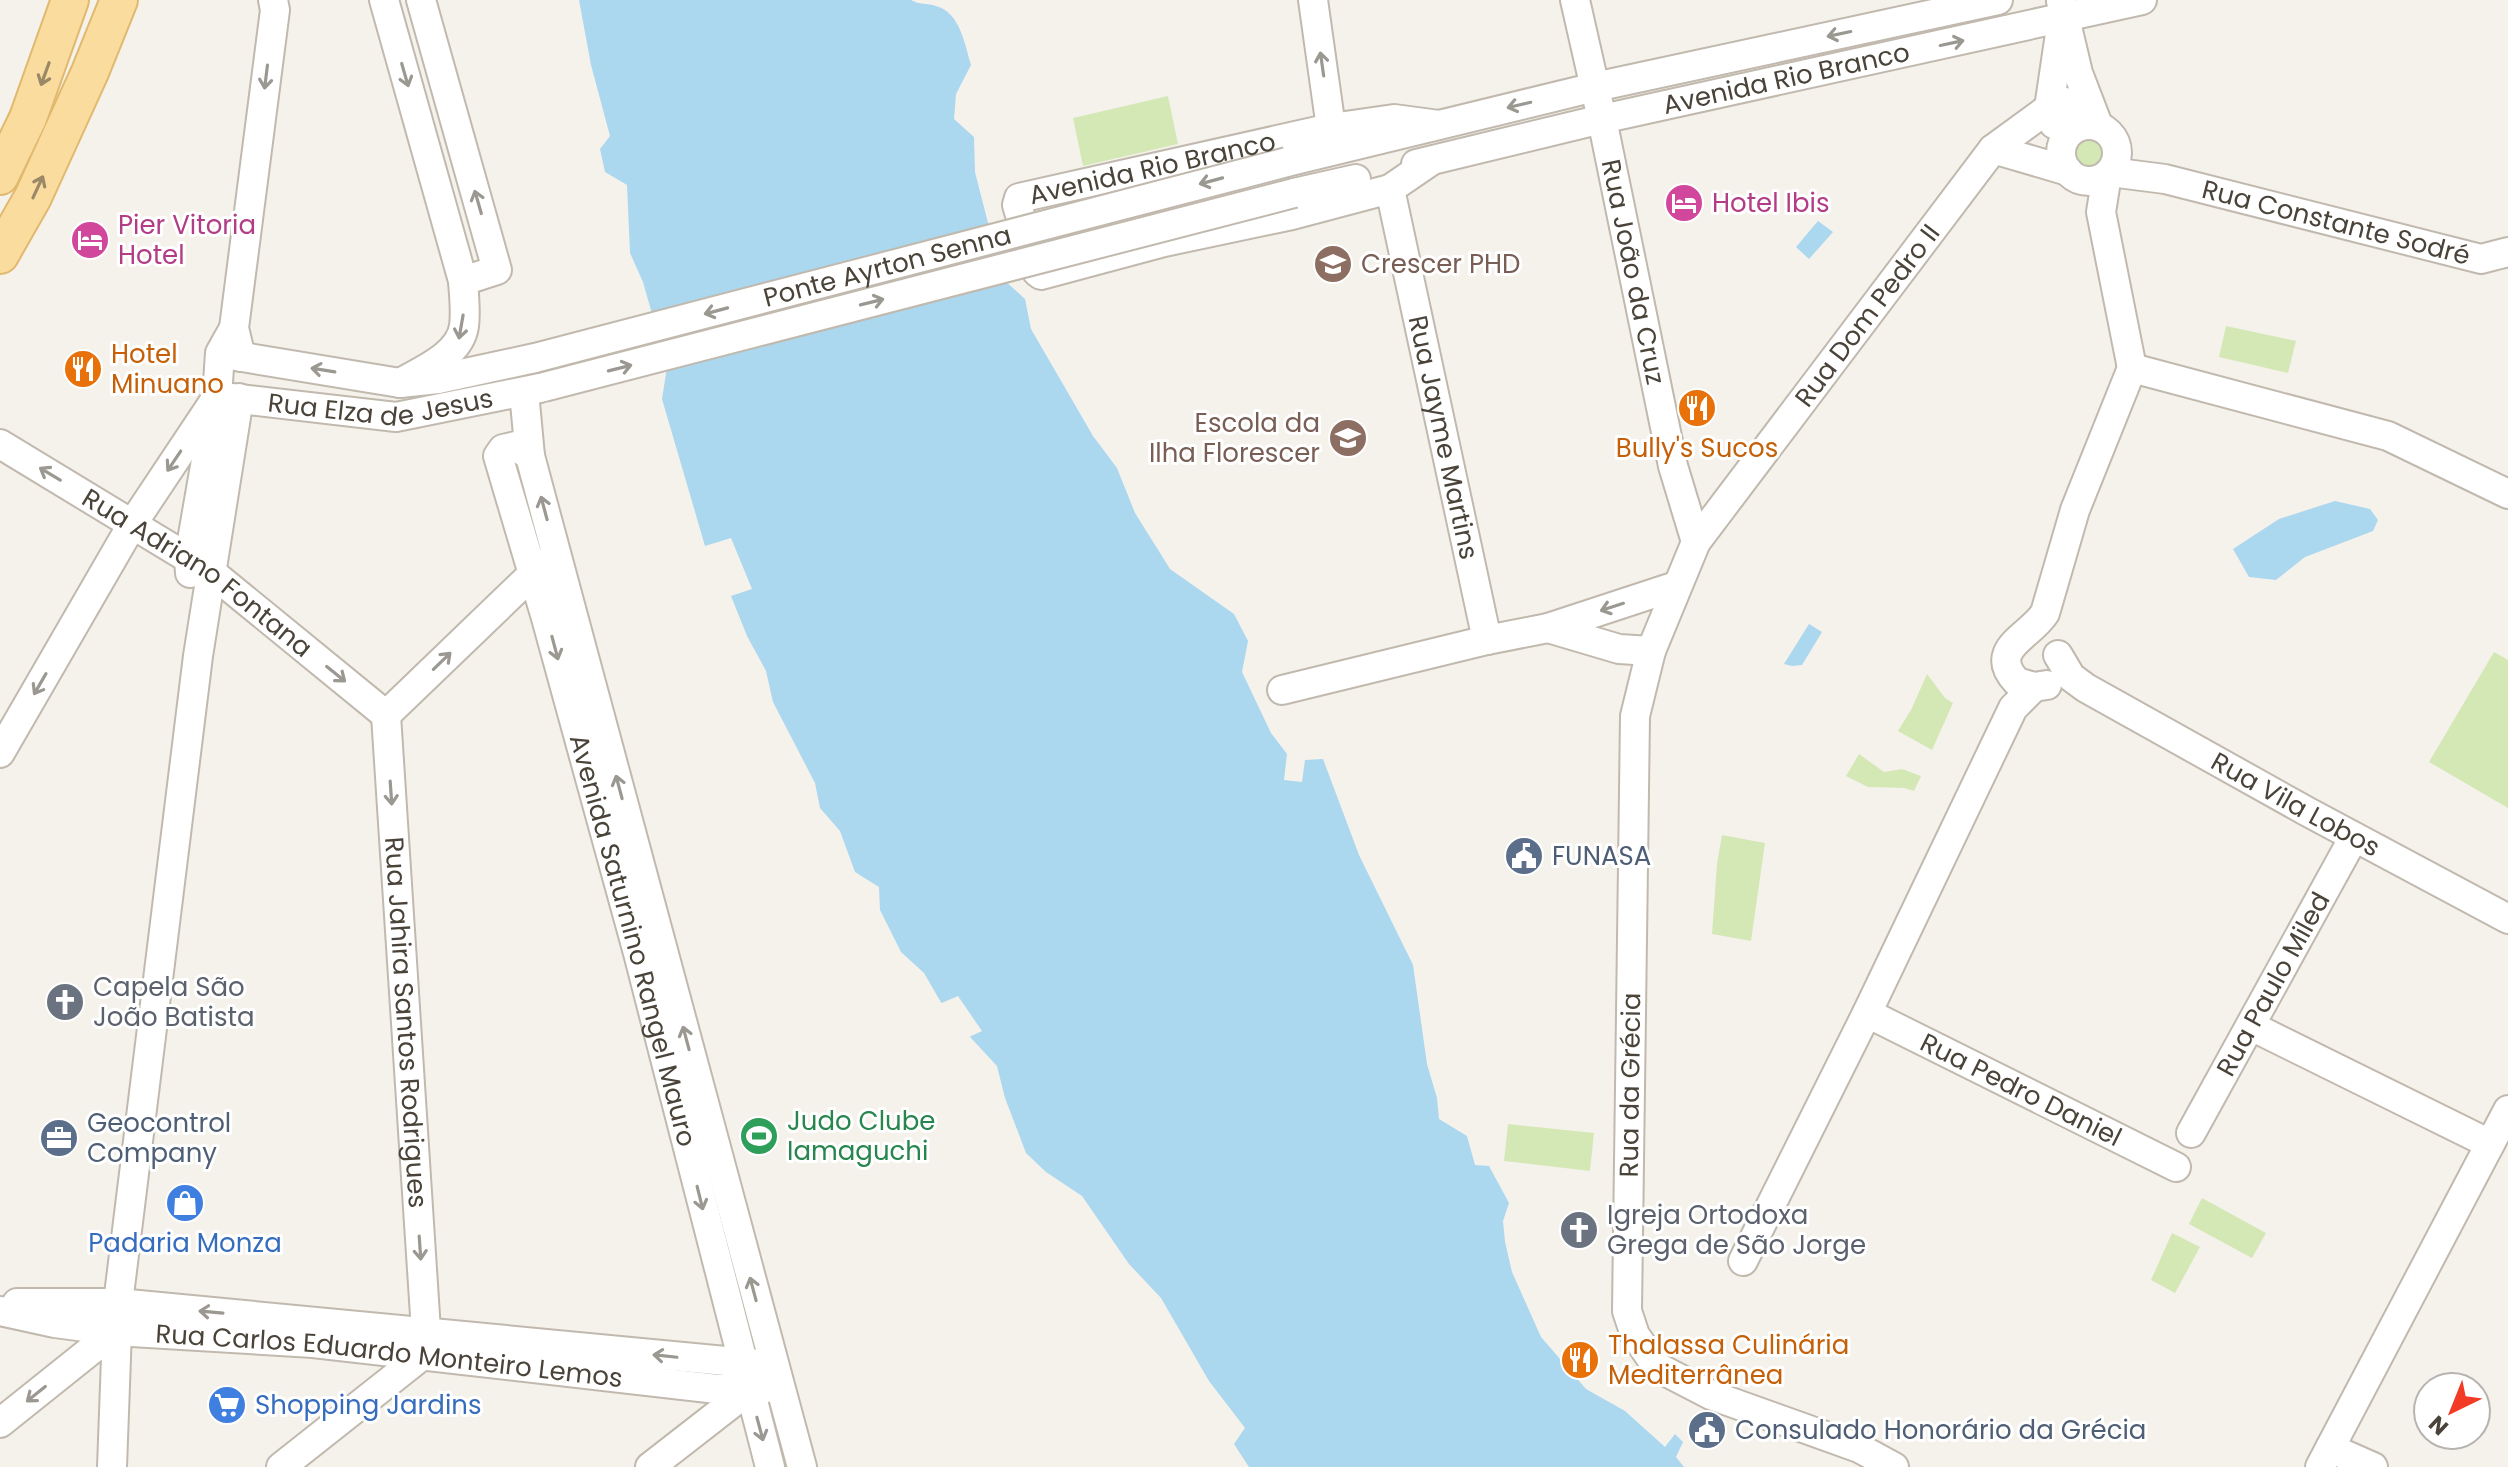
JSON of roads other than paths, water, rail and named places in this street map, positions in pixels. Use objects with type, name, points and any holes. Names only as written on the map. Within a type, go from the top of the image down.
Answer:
[{"type":"main road","points":[[0,255],[33,197],[119,0]]},
{"type":"main road","points":[[0,176],[28,118],[66,15],[102,43]]},
{"type":"street","points":[[112,1467],[127,1318],[132,1197],[198,656],[200,565],[228,398],[230,355],[275,10],[273,0]]},
{"type":"street","points":[[384,0],[463,281],[464,328],[458,342],[440,360],[400,383]]},
{"type":"street","points":[[421,0],[498,249],[497,270],[463,281]]},
{"type":"street","points":[[1313,0],[1331,128]]},
{"type":"street","name":"Rua João da Cruz","points":[[1575,0],[1673,466],[1693,530]]},
{"type":"street","name":"Avenida Rio Branco","points":[[1287,162],[1595,87],[1998,0]]},
{"type":"street","name":"Avenida Rio Branco","points":[[1294,193],[2062,9],[2142,0]]},
{"type":"street","points":[[2030,683],[2007,667],[2009,649],[2037,626],[2045,613],[2075,510],[2132,368],[2101,212],[2068,165],[2049,108],[2062,9]]},
{"type":"street","points":[[2062,9],[2101,126],[2117,156],[2118,174],[2101,212]]},
{"type":"street","points":[[2049,108],[2066,102],[2101,126]]},
{"type":"street","name":"Rua Dom Pedro II","points":[[1678,582],[1693,530],[1741,483],[1993,149],[2049,108]]},
{"type":"street","name":"Avenida Rio Branco","points":[[1431,161],[1390,189],[1292,215],[1164,242],[1041,275],[1037,272],[1017,205],[1019,198],[1331,128],[1394,119],[1439,125]]},
{"type":"street","points":[[2068,165],[2069,133],[2076,128],[2101,126]]},
{"type":"street","name":"Rua Constante Sodré","points":[[2101,126],[2165,179]]},
{"type":"street","points":[[1993,149],[2068,165],[2091,181],[2118,174]]},
{"type":"street","name":"Ponte Ayrton Senna","points":[[535,358],[1287,162]]},
{"type":"street","name":"Rua Constante Sodré","points":[[2118,174],[2165,179],[2481,259],[2508,252]]},
{"type":"street","name":"Rua Jayme Martins","points":[[1390,189],[1487,640]]},
{"type":"street","name":"Ponte Ayrton Senna","points":[[534,389],[1294,193]]},
{"type":"street","name":"Rua Elza de Jesus","points":[[230,355],[400,383],[438,379],[535,358]]},
{"type":"street","points":[[2132,368],[2388,436],[2508,494]]},
{"type":"street","name":"Rua Elza de Jesus","points":[[228,398],[396,417],[534,389]]},
{"type":"street","name":"Avenida Saturnino Rangel Mauro","points":[[534,389],[530,456],[556,552],[746,1377],[770,1467]]},
{"type":"street","points":[[0,753],[133,523],[228,398]]},
{"type":"street","name":"Rua Adriano Fontana","points":[[0,444],[200,565],[386,715]]},
{"type":"street","name":"Avenida Saturnino Rangel Mauro","points":[[530,456],[516,446],[503,449],[498,456],[650,950],[802,1467]]},
{"type":"street","points":[[386,715],[556,552]]},
{"type":"street","points":[[1282,690],[1548,628],[1678,582]]},
{"type":"street","name":"Rua da Grécia","points":[[1678,582],[1651,651],[1635,716],[1627,1311],[1635,1335],[1657,1367],[1711,1395],[1859,1448]]},
{"type":"street","points":[[1743,1261],[1867,1013],[2013,708],[2030,683],[2056,673],[2056,650],[2045,627],[2045,613]]},
{"type":"street","points":[[1548,628],[1619,649],[1651,651]]},
{"type":"street","points":[[2022,637],[2040,636],[2056,650]]},
{"type":"street","name":"Rua Vila Lobos","points":[[2056,650],[2071,677],[2086,688],[2508,919]]},
{"type":"street","name":"Rua Vila Lobos","points":[[2030,683],[2066,682],[2086,688]]},
{"type":"street","name":"Rua Jahira Santos Rodrigues","points":[[386,715],[425,1343]]},
{"type":"street","name":"Rua Paulo Miled","points":[[2191,1133],[2354,837]]},
{"type":"street","name":"Rua Pedro Daniel","points":[[1867,1013],[2176,1167]]},
{"type":"street","points":[[2251,1026],[2490,1144]]},
{"type":"street","points":[[2373,1467],[2325,1458],[2508,1110]]},
{"type":"street","name":"Rua Carlos Eduardo Monteiro Lemos","points":[[0,1303],[369,1349],[425,1343],[690,1386],[746,1377],[776,1376]]},
{"type":"street","name":"Rua Carlos Eduardo Monteiro Lemos","points":[[0,1311],[55,1323],[127,1318],[425,1343],[746,1377]]},
{"type":"street","points":[[0,1423],[127,1318]]},
{"type":"street","points":[[55,1323],[68,1332],[74,1347],[70,1367]]},
{"type":"street","points":[[281,1467],[367,1398],[425,1343]]},
{"type":"street","points":[[367,1398],[369,1349]]},
{"type":"street","points":[[650,1467],[706,1423],[746,1377]]},
{"type":"street","points":[[690,1386],[704,1395],[711,1406],[706,1423]]},
{"type":"street","points":[[1859,1448],[1881,1467]]},
{"type":"street","points":[[1859,1448],[1894,1467]]},
{"type":"water","points":[[579,0],[911,0],[944,9],[951,15],[960,30],[971,65],[956,94],[954,119],[974,137],[975,172],[1002,278],[1025,299],[1031,329],[1093,436],[1117,468],[1135,513],[1170,569],[1234,614],[1248,641],[1242,672],[1271,733],[1287,754],[1284,780],[1302,782],[1305,760],[1323,759],[1359,855],[1413,965],[1427,1064],[1437,1098],[1439,1119],[1467,1136],[1475,1165],[1489,1166],[1509,1203],[1503,1221],[1512,1272],[1541,1337],[1586,1389],[1625,1411],[1665,1447],[1675,1434],[1683,1442],[1676,1457],[1684,1467],[1249,1467],[1234,1444],[1245,1428],[1209,1381],[1161,1298],[1129,1264],[1082,1196],[1046,1172],[1026,1153],[1005,1098],[997,1066],[946,1011],[924,973],[901,952],[880,910],[879,887],[855,872],[840,831],[820,808],[815,783],[773,702],[766,671],[747,636],[731,596],[752,589],[731,538],[705,546],[662,399],[667,367],[643,282],[630,253],[627,185],[605,172],[600,149],[610,136],[591,65]]},
{"type":"water","points":[[1818,221],[1833,232],[1809,259],[1796,247]]},
{"type":"water","points":[[2335,501],[2370,509],[2378,520],[2373,531],[2305,557],[2276,580],[2249,577],[2233,549],[2279,519]]},
{"type":"water","points":[[1809,624],[1822,632],[1802,665],[1784,664]]},
{"type":"place","name":"Hotel Ibis","points":[[1684,203]]},
{"type":"place","name":"Pier Vitoria Hotel","points":[[90,240]]},
{"type":"place","name":"Crescer PHD","points":[[1333,264]]},
{"type":"place","name":"Hotel Minuano","points":[[83,369]]},
{"type":"place","name":"Bully's Sucos","points":[[1697,408]]},
{"type":"place","name":"Escola da Ilha Florescer","points":[[1348,438]]},
{"type":"place","name":"FUNASA","points":[[1524,856]]},
{"type":"place","name":"Capela São João Batista","points":[[65,1002]]},
{"type":"place","name":"Judo Clube Iamaguchi","points":[[759,1136]]},
{"type":"place","name":"Geocontrol Company","points":[[59,1138]]},
{"type":"place","name":"Padaria Monza","points":[[185,1203]]},
{"type":"place","name":"Igreja Ortodoxa Grega de São Jorge","points":[[1579,1230]]},
{"type":"place","name":"Thalassa Culinária Mediterrânea","points":[[1580,1360]]},
{"type":"place","name":"Shopping Jardins","points":[[227,1405]]},
{"type":"place","name":"Consulado Honorário da Grécia","points":[[1707,1430]]}]
